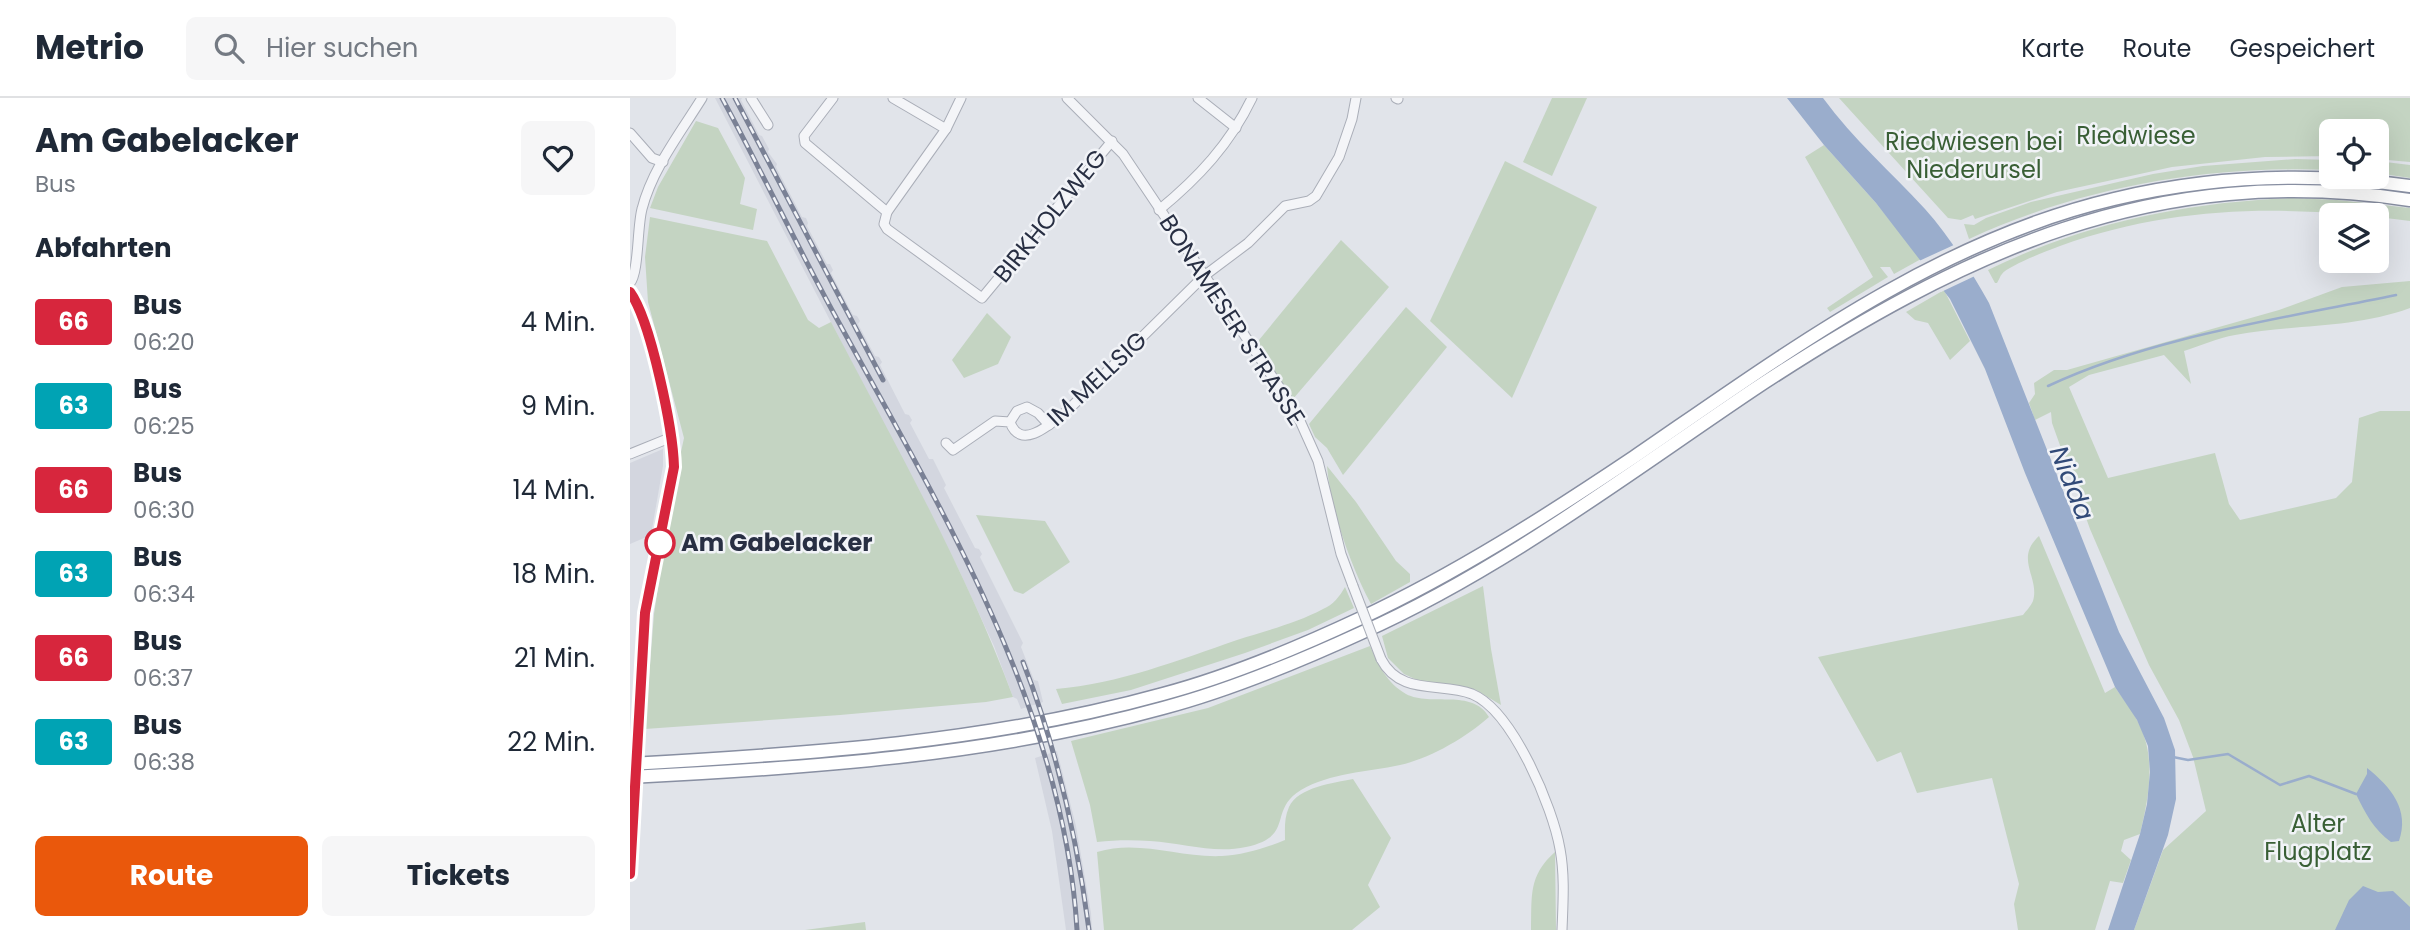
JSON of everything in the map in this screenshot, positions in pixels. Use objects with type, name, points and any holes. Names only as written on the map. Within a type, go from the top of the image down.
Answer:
[{"type":"highway","points":[[630,777],[761,770],[1019,740],[1165,708],[1260,675],[1364,632],[1476,573],[1586,505],[1791,366],[1933,283],[2008,234],[2080,208],[2163,188],[2295,177],[2339,178],[2410,186]]},
{"type":"highway","points":[[630,764],[849,748],[1002,729],[1160,695],[1254,663],[1391,604],[1497,545],[1575,496],[1787,353],[1925,272],[2080,222],[2165,201],[2226,193],[2292,190],[2338,191],[2410,200]]},
{"type":"street","points":[[630,283],[636,271],[636,245],[642,206],[648,190],[702,98]]},
{"type":"street","points":[[751,98],[768,125]]},
{"type":"street","points":[[833,98],[804,136],[806,143],[887,212],[946,129],[961,98]]},
{"type":"street","points":[[893,98],[946,129]]},
{"type":"street","name":"BONAMESER STRASSE","points":[[1067,98],[1112,141],[1289,401],[1308,435],[1321,474],[1341,554],[1381,659],[1390,671],[1406,682],[1418,687],[1474,695],[1494,708],[1503,719],[1540,787],[1555,826],[1563,868],[1562,930]]},
{"type":"street","points":[[1198,98],[1236,128]]},
{"type":"street","points":[[1160,210],[1206,168],[1236,128],[1252,98]]},
{"type":"street","name":"IM MELLSIG","points":[[946,443],[953,450],[995,421],[1010,422],[1014,429],[1026,435],[1049,425],[1098,381],[1204,276],[1248,243],[1285,206],[1309,201],[1316,196],[1339,157],[1356,98]]},
{"type":"street","points":[[630,133],[652,158],[663,162]]},
{"type":"street","name":"BIRKHOLZWEG","points":[[887,212],[884,224],[982,298],[1112,141]]},
{"type":"street","points":[[630,292],[639,307],[648,339],[672,437],[674,467],[645,613],[630,874]]},
{"type":"street","points":[[1010,422],[1017,411],[1027,407],[1038,413],[1049,425]]},
{"type":"street","points":[[630,454],[672,437]]},
{"type":"shaded area","points":[[715,98],[742,98],[802,217],[806,218],[807,226],[827,264],[830,264],[833,270],[831,273],[853,315],[857,316],[860,321],[858,324],[875,356],[882,362],[880,365],[905,414],[912,420],[910,423],[929,459],[933,459],[946,485],[944,488],[975,548],[982,554],[980,557],[1023,643],[1021,647],[1034,680],[1038,681],[1043,702],[1021,709],[1017,699],[1013,697],[994,646],[957,566]]},
{"type":"shaded area","points":[[663,449],[663,466],[651,535],[630,544],[630,463]]},
{"type":"shaded area","points":[[1057,751],[1076,826],[1092,930],[1066,930],[1052,831],[1035,758]]},
{"type":"green space","points":[[1552,98],[1587,98],[1552,176],[1523,162]]},
{"type":"green space","name":"Riedwiesen bei Niederursel","points":[[1839,98],[2410,98],[2410,162],[2389,160],[2389,119],[2319,119],[2319,156],[2265,157],[2172,167],[2057,192],[1975,219],[1973,215],[1961,220],[1948,218]]},
{"type":"green space","points":[[696,121],[718,128],[745,178],[740,204],[757,209],[753,230],[650,208],[658,187]]},
{"type":"green space","points":[[1824,145],[1921,259],[1894,274],[1890,267],[1880,267],[1888,277],[1830,312],[1827,308],[1873,277],[1805,157]]},
{"type":"green space","points":[[2319,160],[2319,170],[2238,171],[2146,183],[2100,193],[2012,221],[1969,239],[1964,224],[1974,225],[2031,202],[2153,174],[2203,166]]},
{"type":"green space","points":[[1505,161],[1597,207],[1512,398],[1430,321]]},
{"type":"green space","points":[[2389,162],[2410,165],[2410,178],[2389,175]]},
{"type":"green space","points":[[2292,198],[2364,203],[2319,203],[2319,212],[2234,212],[2147,222],[2104,232],[2029,258],[2002,274],[1997,283],[1988,270],[2061,239],[2098,228],[2175,210]]},
{"type":"green space","points":[[2389,206],[2410,208],[2410,221],[2389,219]]},
{"type":"green space","points":[[650,217],[767,241],[808,320],[819,328],[831,322],[951,554],[1013,697],[986,702],[840,715],[645,729],[654,614],[673,489],[684,438],[648,302],[645,257]]},
{"type":"green space","points":[[1341,240],[1389,287],[1293,399],[1258,348],[1259,340]]},
{"type":"green space","name":"Alter Flugplatz","points":[[2410,281],[2410,308],[2388,315],[2345,323],[2235,335],[2184,351],[2191,384],[2164,355],[2089,375],[2069,387],[2108,478],[2215,453],[2229,504],[2240,520],[2336,498],[2352,482],[2359,418],[2380,411],[2410,411],[2410,930],[2134,930],[2163,850],[2206,811],[2193,757],[2179,720],[2149,665],[2090,529],[2052,423],[2051,412],[2035,420],[2029,403],[2035,394],[2034,383],[2054,370],[2067,370],[2279,310],[2342,287]]},
{"type":"green space","points":[[1944,290],[1970,341],[1950,360],[1928,323],[1915,320],[1906,312]]},
{"type":"green space","points":[[1406,307],[1447,347],[1343,475],[1327,448],[1315,437],[1309,424]]},
{"type":"green space","points":[[987,313],[1011,337],[998,364],[964,378],[952,360]]},
{"type":"green space","points":[[1327,466],[1356,502],[1396,561],[1410,574],[1410,582],[1371,604],[1343,537],[1332,500]]},
{"type":"green space","points":[[976,515],[1045,521],[1070,562],[1023,594],[1014,591]]},
{"type":"green space","points":[[2039,536],[2105,693],[2115,687],[2132,711],[2143,734],[2149,762],[2148,791],[2140,834],[2124,840],[2121,851],[2131,860],[2123,883],[2110,881],[2095,930],[2018,930],[2014,904],[2019,884],[1992,778],[1917,793],[1901,752],[1877,762],[1818,657],[2023,615],[2033,601],[2034,592],[2028,552]]},
{"type":"green space","points":[[1483,586],[1501,705],[1476,690],[1454,685],[1428,685],[1404,674],[1388,658],[1382,636]]},
{"type":"green space","points":[[1345,587],[1354,608],[1308,630],[1245,653],[1131,690],[1062,704],[1056,689],[1125,677],[1292,623],[1330,605]]},
{"type":"green space","points":[[1370,646],[1380,667],[1399,690],[1416,698],[1472,703],[1482,708],[1489,717],[1458,740],[1424,758],[1336,776],[1312,784],[1291,798],[1271,836],[1246,847],[1222,849],[1124,840],[1097,842],[1090,805],[1071,741],[1208,708]]},
{"type":"green space","points":[[1353,779],[1391,838],[1368,885],[1380,907],[1352,930],[1104,930],[1097,852],[1128,847],[1206,856],[1254,851],[1285,840],[1287,811],[1300,795],[1317,787]]},
{"type":"green space","points":[[1555,852],[1556,930],[1531,930],[1533,887],[1540,870]]},
{"type":"green space","points":[[865,922],[866,930],[805,930]]},
{"type":"water","points":[[1787,98],[1823,98],[1859,141],[1934,220],[1975,279],[1989,303],[2119,632],[2164,718],[2175,750],[2176,799],[2168,835],[2134,930],[2108,930],[2140,834],[2147,804],[2150,772],[2148,746],[2137,720],[2115,687],[2025,473],[1985,369],[1950,299],[1876,203],[1824,145]]},
{"type":"water","points":[[2367,768],[2391,791],[2400,809],[2402,830],[2399,841],[2391,842],[2375,827],[2356,794],[2367,774]]},
{"type":"water","points":[[2363,886],[2378,892],[2393,891],[2410,907],[2410,930],[2335,930],[2349,900]]},
{"type":"pier","points":[[1956,244],[1977,275],[1941,292],[1919,261]]},
{"type":"waterway","points":[[2048,386],[2131,354],[2175,342],[2396,295]]},
{"type":"waterway","points":[[2173,757],[2188,760],[2228,754],[2280,785],[2309,776],[2356,794]]},
{"type":"railway","points":[[722,98],[818,284],[952,531],[989,608],[1021,686],[1048,765],[1067,847],[1077,930]]},
{"type":"railway","points":[[735,98],[883,380]]},
{"type":"railway","points":[[1023,662],[1056,761],[1078,862],[1089,930]]},
{"type":"bus line","name":"66","points":[[630,292],[642,315],[656,365],[674,447],[674,467],[645,613],[630,874]]},
{"type":"place","name":"Am Gabelacker","points":[[660,543]]},
{"type":"park label","name":"Riedwiese","points":[[2136,136]]},
{"type":"water label","name":"Nidda","points":[[2072,483]]}]
